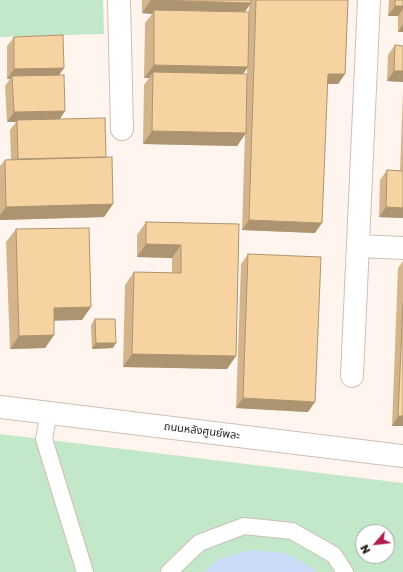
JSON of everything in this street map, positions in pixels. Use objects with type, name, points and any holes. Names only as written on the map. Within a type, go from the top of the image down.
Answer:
[{"type":"street","points":[[119,0],[122,129]]},
{"type":"street","points":[[352,376],[369,0]]},
{"type":"street","points":[[358,246],[403,248]]},
{"type":"street","name":"ถนนหลังศูนย์พละ","points":[[0,407],[403,456]]},
{"type":"lane","points":[[49,412],[44,439],[85,572]]},
{"type":"lane","points":[[169,572],[199,543],[244,526],[292,531],[334,555],[345,572]]},
{"type":"green space","points":[[0,0],[103,0],[104,34],[0,37]]},
{"type":"green space","points":[[0,434],[403,483],[403,572],[0,572]]},
{"type":"water","points":[[251,550],[285,553],[314,569],[316,572],[204,572],[219,559]]},
{"type":"building","points":[[151,0],[251,0],[251,3]]},
{"type":"building","points":[[256,0],[348,0],[345,74],[328,74],[322,223],[249,220]]},
{"type":"building","points":[[395,0],[403,0],[403,6],[395,6]]},
{"type":"building","points":[[154,10],[249,12],[248,67],[154,65]]},
{"type":"building","points":[[63,35],[64,68],[14,69],[14,37]]},
{"type":"building","points":[[395,45],[403,46],[403,71],[394,71]]},
{"type":"building","points":[[153,72],[247,74],[246,133],[152,131]]},
{"type":"building","points":[[64,75],[65,111],[14,112],[12,76]]},
{"type":"building","points":[[105,118],[106,157],[18,159],[17,120]]},
{"type":"building","points":[[112,157],[113,204],[6,207],[5,160]]},
{"type":"building","points":[[387,170],[403,171],[403,208],[386,207]]},
{"type":"building","points":[[146,222],[239,224],[236,356],[132,354],[134,272],[181,273],[181,245],[146,244]]},
{"type":"building","points":[[89,228],[91,307],[54,308],[54,335],[19,336],[16,229]]},
{"type":"building","points":[[248,254],[321,257],[315,402],[243,398]]},
{"type":"building","points":[[403,304],[403,416],[398,416]]},
{"type":"building","points":[[95,319],[115,319],[116,343],[96,343]]}]
